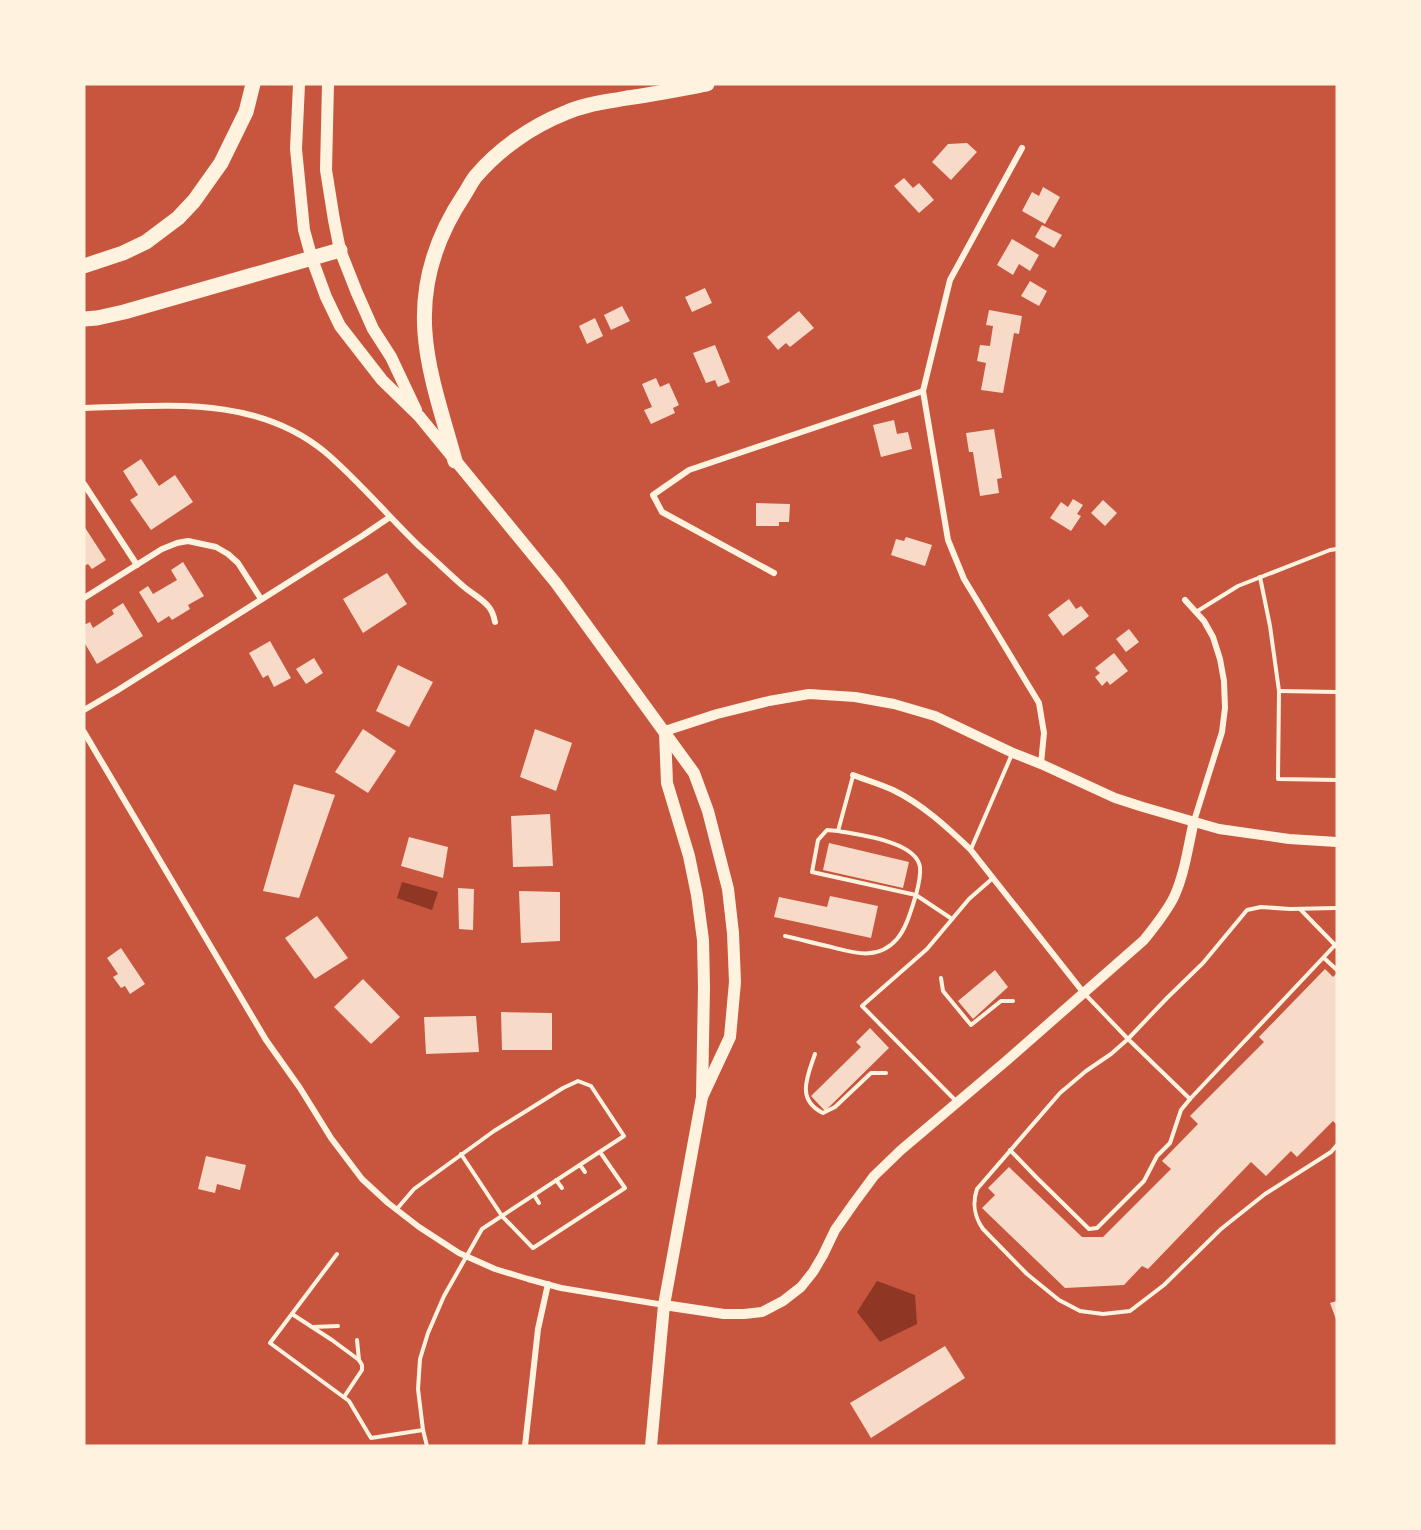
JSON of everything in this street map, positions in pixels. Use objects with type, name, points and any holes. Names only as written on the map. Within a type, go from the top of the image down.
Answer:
[{"type":"highway","points":[[84,266],[123,253],[146,242],[178,218],[194,201],[221,163],[246,112],[253,84]]},
{"type":"highway","points":[[455,461],[428,357],[425,332],[426,301],[430,269],[437,245],[447,222],[476,176],[498,154],[526,133],[564,113],[587,105],[707,84]]},
{"type":"highway","points":[[84,319],[124,312],[340,250]]},
{"type":"main road","points":[[299,84],[296,149],[304,230],[312,259],[340,326],[382,381],[419,416],[556,583],[694,773],[708,811],[728,889],[735,982],[730,1037],[702,1097]]},
{"type":"main road","points":[[328,84],[326,170],[340,250],[374,329],[391,357],[419,416]]},
{"type":"main road","points":[[651,1446],[664,1305],[702,1097],[704,987],[702,940],[697,895],[689,856],[667,783],[665,731]]},
{"type":"street","points":[[1022,148],[950,280],[923,391],[948,540],[964,579],[1039,703],[1044,733],[1041,764]]},
{"type":"street","points":[[774,573],[662,512],[652,495],[689,470],[923,391]]},
{"type":"street","points":[[84,408],[193,406],[236,411],[282,425],[324,451],[352,476],[390,517],[441,566],[490,607],[495,622]]},
{"type":"street","points":[[84,484],[137,565]]},
{"type":"street","points":[[84,710],[390,517]]},
{"type":"street","points":[[84,598],[162,549],[177,543],[188,542],[216,547],[228,554],[238,563],[261,599]]},
{"type":"street","points":[[84,732],[266,1040],[300,1088],[331,1138],[362,1179],[396,1210],[466,1256],[495,1269],[561,1288],[715,1313],[762,1312],[783,1301],[801,1287],[813,1272],[835,1230],[854,1203],[874,1176],[900,1150],[1130,953],[1160,920],[1173,898],[1183,871],[1194,821],[1222,732],[1225,708],[1224,681],[1213,637],[1204,621],[1185,600]]},
{"type":"street","points":[[665,731],[717,714],[808,694],[855,697],[894,704],[935,716],[1115,798],[1168,814],[1220,829],[1257,835],[1337,842]]},
{"type":"street","points":[[853,775],[893,790],[922,808],[970,849],[1083,993]]},
{"type":"street","points":[[525,1446],[538,1329],[548,1284]]},
{"type":"lane","points":[[1195,612],[1238,586],[1337,549]]},
{"type":"lane","points":[[1260,577],[1270,626],[1279,691],[1278,779],[1337,780]]},
{"type":"lane","points":[[1279,691],[1337,692]]},
{"type":"lane","points":[[970,849],[1013,753]]},
{"type":"lane","points":[[838,831],[853,775]]},
{"type":"lane","points":[[785,936],[861,954],[877,952],[888,947],[898,938],[908,920],[916,895],[920,866],[915,857],[892,843],[827,830],[818,840],[812,872],[916,895],[952,919]]},
{"type":"lane","points":[[957,1103],[862,1006],[927,950],[969,899],[993,878]]},
{"type":"lane","points":[[1337,908],[1262,907],[1247,910],[1203,963],[1128,1039],[1060,1093],[977,1189],[974,1210],[983,1229],[1027,1274],[1059,1300],[1080,1311],[1103,1314],[1130,1311],[1164,1285],[1221,1229],[1265,1194],[1331,1152],[1337,1145]]},
{"type":"lane","points":[[1010,1150],[1089,1228],[1097,1228],[1144,1181],[1157,1156],[1170,1143],[1181,1110],[1190,1099],[1336,945],[1300,909]]},
{"type":"lane","points":[[1324,958],[1337,970]]},
{"type":"lane","points":[[941,978],[943,991],[971,1024],[1001,1001],[1013,1000]]},
{"type":"lane","points":[[1083,993],[1190,1099]]},
{"type":"lane","points":[[815,1054],[808,1072],[805,1094],[815,1109],[823,1113],[835,1107],[871,1072],[886,1073]]},
{"type":"lane","points":[[396,1210],[414,1189],[461,1154],[514,1118],[578,1081],[591,1086],[624,1136],[482,1229],[444,1296],[420,1359],[418,1389],[427,1446]]},
{"type":"lane","points":[[461,1154],[502,1216],[533,1248],[580,1218],[603,1199],[625,1188],[600,1152]]},
{"type":"lane","points":[[580,1165],[585,1172]]},
{"type":"lane","points":[[556,1180],[562,1188]]},
{"type":"lane","points":[[534,1195],[538,1203]]},
{"type":"lane","points":[[576,1212],[580,1218]]},
{"type":"lane","points":[[554,1227],[558,1232]]},
{"type":"lane","points":[[337,1254],[270,1343],[349,1401],[371,1438],[423,1430]]},
{"type":"lane","points":[[292,1314],[359,1360],[362,1370],[344,1397]]},
{"type":"lane","points":[[312,1327],[338,1326]]},
{"type":"lane","points":[[357,1340],[359,1360]]},
{"type":"shaded area","points":[[402,882],[438,892],[432,910],[397,898]]},
{"type":"shaded area","points":[[877,1281],[915,1295],[917,1324],[880,1342],[857,1312]]},
{"type":"building","points":[[967,143],[977,152],[951,180],[932,162],[948,144]]},
{"type":"building","points":[[904,178],[913,188],[919,183],[934,200],[919,213],[894,186]]},
{"type":"building","points":[[1043,187],[1060,197],[1045,224],[1022,211],[1032,192],[1039,196]]},
{"type":"building","points":[[1042,225],[1062,235],[1054,248],[1035,237]]},
{"type":"building","points":[[1012,239],[1039,255],[1030,271],[1019,264],[1013,275],[997,265]]},
{"type":"building","points":[[1030,281],[1047,291],[1039,306],[1021,296]]},
{"type":"building","points":[[705,288],[712,303],[692,312],[685,297]]},
{"type":"building","points":[[622,306],[630,321],[611,330],[604,315]]},
{"type":"building","points":[[989,310],[1022,316],[1019,334],[1014,333],[1003,393],[981,390],[986,363],[977,361],[980,345],[990,346],[993,326],[986,325]]},
{"type":"building","points":[[799,311],[814,328],[790,347],[786,343],[778,350],[767,337]]},
{"type":"building","points":[[595,318],[603,336],[587,344],[579,326]]},
{"type":"building","points":[[715,345],[730,382],[718,387],[715,380],[706,383],[693,353]]},
{"type":"building","points":[[656,378],[660,387],[669,383],[679,405],[673,408],[675,413],[651,424],[644,410],[652,407],[642,384]]},
{"type":"building","points":[[894,420],[897,434],[908,432],[912,449],[881,457],[873,425]]},
{"type":"building","points":[[994,429],[1002,478],[997,479],[999,493],[980,496],[973,452],[969,452],[966,433]]},
{"type":"building","points":[[141,459],[159,486],[175,475],[193,502],[151,530],[130,500],[138,495],[123,471]]},
{"type":"building","points":[[1073,499],[1083,505],[1077,514],[1081,516],[1071,531],[1050,518],[1061,502],[1068,507]]},
{"type":"building","points":[[1103,500],[1117,513],[1105,526],[1091,513]]},
{"type":"building","points":[[756,503],[790,504],[789,522],[779,522],[779,526],[756,526]]},
{"type":"building","points":[[84,526],[106,560],[92,569],[88,564],[84,566]]},
{"type":"building","points":[[906,537],[932,545],[925,566],[891,555],[896,539],[904,541]]},
{"type":"building","points":[[183,562],[204,596],[188,605],[190,609],[172,620],[169,616],[158,623],[139,592],[148,586],[153,594],[177,580],[171,570]]},
{"type":"building","points":[[387,573],[407,604],[363,633],[343,599]]},
{"type":"building","points":[[1069,599],[1076,609],[1081,606],[1089,616],[1063,636],[1048,615]]},
{"type":"building","points":[[123,603],[143,636],[97,664],[84,642],[84,625],[90,622],[93,628],[114,614],[112,610]]},
{"type":"building","points":[[1129,629],[1139,642],[1126,652],[1116,639]]},
{"type":"building","points":[[270,641],[291,678],[274,687],[268,675],[263,678],[249,653]]},
{"type":"building","points":[[1114,653],[1128,671],[1110,685],[1107,681],[1102,686],[1095,677],[1100,673],[1095,668]]},
{"type":"building","points":[[314,658],[323,673],[306,684],[296,669]]},
{"type":"building","points":[[398,665],[433,682],[409,727],[376,711]]},
{"type":"building","points":[[363,729],[396,751],[368,793],[335,772]]},
{"type":"building","points":[[535,729],[572,743],[556,791],[520,777]]},
{"type":"building","points":[[294,784],[335,795],[299,898],[263,891]]},
{"type":"building","points":[[550,814],[553,866],[513,867],[511,816]]},
{"type":"building","points":[[409,837],[448,847],[443,878],[401,866]]},
{"type":"building","points":[[829,843],[909,862],[903,888],[823,870]]},
{"type":"building","points":[[458,888],[474,889],[473,930],[459,929]]},
{"type":"building","points":[[519,891],[560,892],[560,941],[521,943]]},
{"type":"building","points":[[830,896],[878,906],[871,938],[774,917],[779,897],[827,907]]},
{"type":"building","points":[[317,916],[348,958],[315,979],[285,938]]},
{"type":"building","points":[[121,948],[145,984],[130,994],[125,986],[121,988],[113,977],[118,974],[107,958]]},
{"type":"building","points":[[1325,969],[1333,977],[1337,973],[1337,1125],[1333,1121],[1297,1157],[1291,1151],[1266,1176],[1251,1162],[1148,1269],[1142,1266],[1124,1285],[1065,1288],[982,1208],[995,1195],[988,1188],[1009,1167],[1082,1237],[1103,1237],[1171,1169],[1162,1161],[1198,1124],[1190,1116],[1264,1042],[1259,1037]]},
{"type":"building","points":[[995,970],[1008,987],[973,1019],[958,1001]]},
{"type":"building","points":[[363,979],[400,1017],[371,1044],[334,1007]]},
{"type":"building","points":[[501,1012],[552,1013],[552,1050],[502,1050]]},
{"type":"building","points":[[476,1016],[479,1052],[426,1054],[424,1017]]},
{"type":"building","points":[[870,1028],[889,1048],[825,1111],[811,1096],[861,1047],[856,1042]]},
{"type":"building","points":[[206,1156],[246,1165],[240,1190],[217,1184],[215,1193],[198,1189]]},
{"type":"building","points":[[1337,1301],[1337,1322],[1330,1303]]},
{"type":"building","points":[[945,1346],[965,1378],[871,1438],[850,1403]]}]
